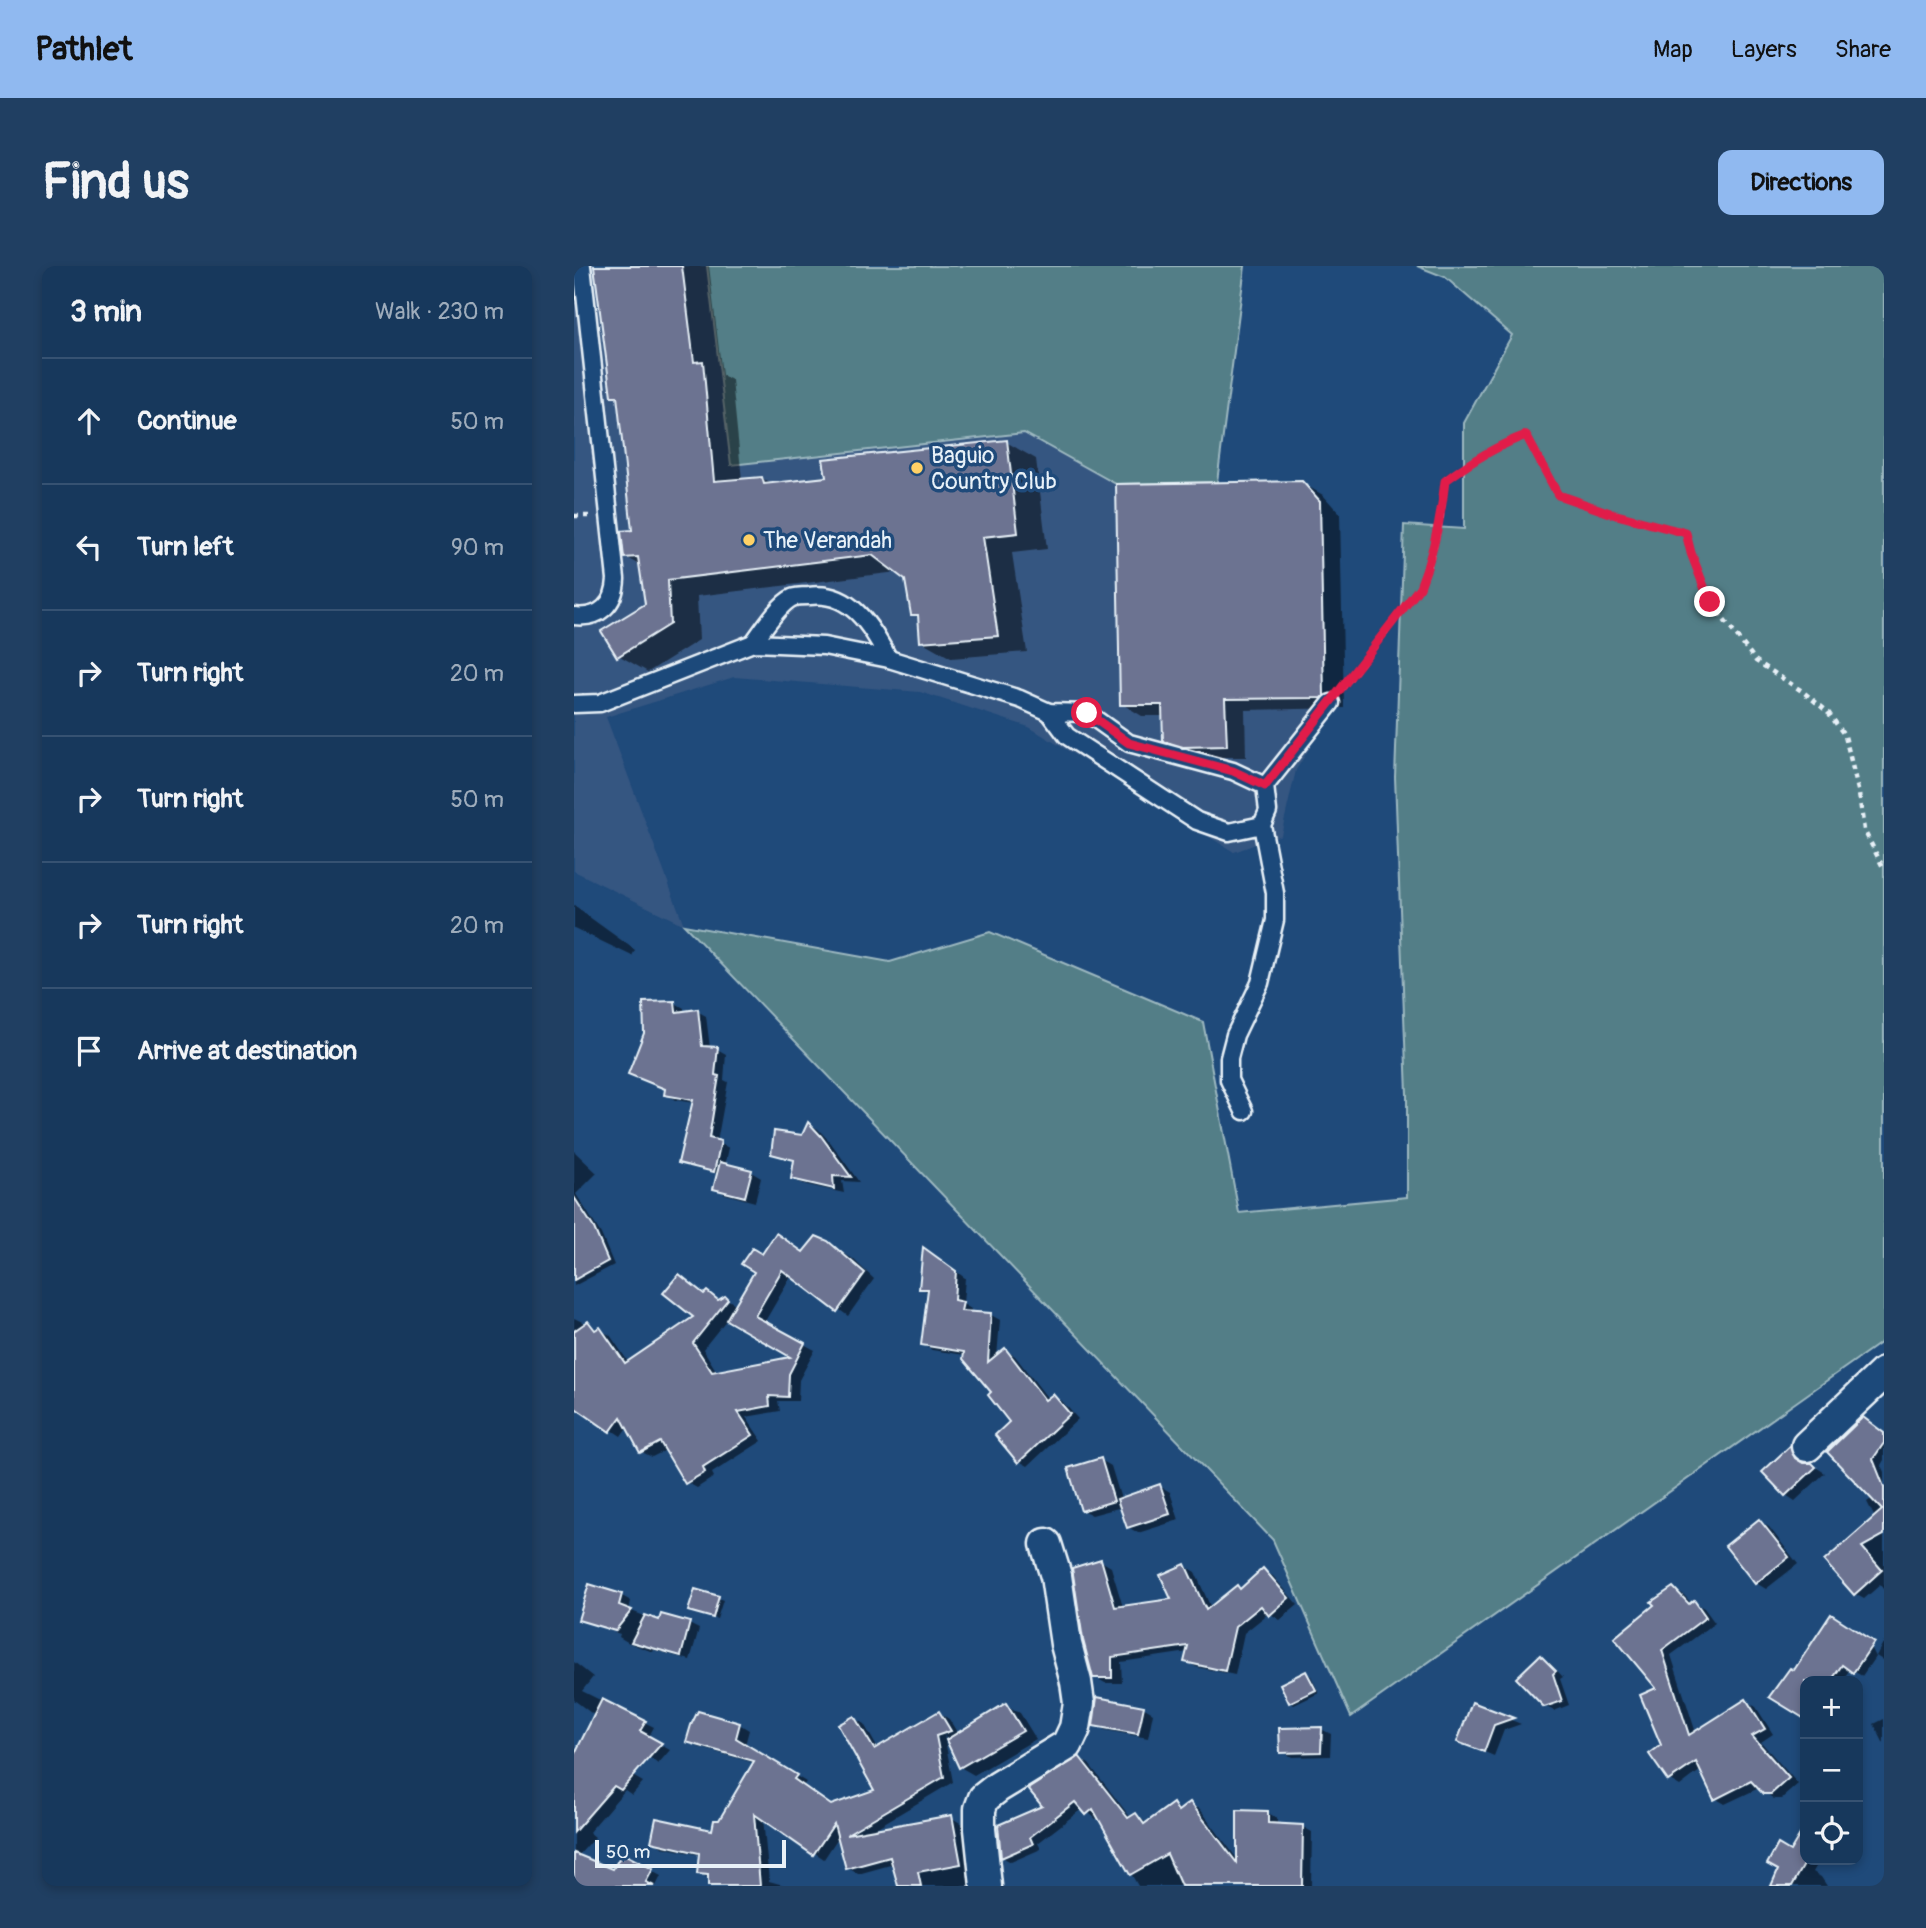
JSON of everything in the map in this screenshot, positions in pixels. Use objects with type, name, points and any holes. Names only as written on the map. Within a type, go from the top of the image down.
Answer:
[{"type":"street","points":[[1807,1446],[1884,1373]]},
{"type":"street","points":[[986,1886],[979,1810],[984,1798],[1067,1745],[1075,1728],[1079,1703],[1076,1682],[1066,1644],[1056,1576],[1046,1544]]},
{"type":"lane","points":[[574,616],[590,617],[607,606],[615,593],[616,579],[582,266]]},
{"type":"lane","points":[[752,643],[773,616],[792,598],[824,594],[845,602],[870,625],[889,659]]},
{"type":"lane","points":[[574,704],[600,703],[752,643],[824,646],[889,659],[1020,699],[1049,712],[1087,713],[1129,743],[1223,768],[1265,786]]},
{"type":"lane","points":[[1244,1111],[1229,1080],[1229,1058],[1235,1035],[1260,983],[1275,920],[1275,893],[1262,825],[1268,811],[1265,786],[1331,703]]},
{"type":"lane","points":[[1049,712],[1068,736],[1197,821],[1229,832],[1262,825]]},
{"type":"path","points":[[1331,703],[1420,587],[1431,559],[1445,481],[1468,464],[1526,435],[1558,495],[1613,514],[1686,533],[1710,602],[1740,641],[1756,661],[1802,691],[1828,712],[1845,736],[1859,794],[1864,830],[1884,869]]},
{"type":"shaded area","points":[[574,266],[707,266],[732,464],[1024,433],[1116,484],[1302,481],[1320,501],[1325,723],[1296,770],[1281,835],[1234,852],[1029,727],[920,692],[734,677],[606,717],[684,925],[574,871]]},
{"type":"green space","points":[[707,266],[1245,266],[1217,482],[1116,484],[1024,433],[731,465]]},
{"type":"green space","points":[[1417,266],[1884,266],[1884,1340],[1351,1717],[1273,1540],[684,925],[890,962],[990,932],[1203,1022],[1239,1213],[1407,1197],[1407,1094],[1395,777],[1404,525],[1464,529],[1464,423],[1512,335],[1445,277]]},
{"type":"building","name":"Baguio Country Club","points":[[594,266],[682,266],[694,362],[703,361],[714,481],[762,477],[764,484],[826,477],[823,459],[1007,440],[1018,533],[983,537],[998,636],[920,642],[918,615],[911,615],[905,580],[872,555],[668,580],[670,624],[617,657],[601,631],[645,604],[638,557],[624,558],[621,531],[632,530],[617,396],[611,396]]},
{"type":"building","points":[[1302,481],[1320,501],[1324,696],[1225,699],[1227,746],[1183,747],[1163,741],[1162,705],[1120,705],[1116,484]]},
{"type":"building","points":[[675,1001],[676,1012],[698,1009],[702,1046],[718,1047],[715,1075],[719,1076],[709,1138],[721,1141],[714,1172],[678,1163],[693,1100],[664,1095],[665,1089],[628,1074],[644,1033],[643,1002]]},
{"type":"building","points":[[808,1122],[851,1177],[833,1176],[834,1189],[791,1179],[794,1160],[771,1154],[774,1131],[802,1135]]},
{"type":"building","points":[[720,1162],[752,1170],[745,1197],[713,1189]]},
{"type":"building","points":[[574,1197],[594,1228],[608,1261],[574,1280]]},
{"type":"building","points":[[776,1233],[803,1252],[816,1236],[828,1241],[865,1273],[837,1312],[782,1270],[755,1316],[805,1343],[789,1374],[788,1397],[769,1396],[770,1406],[738,1412],[753,1435],[703,1467],[705,1472],[685,1484],[660,1442],[640,1453],[621,1417],[610,1432],[574,1407],[574,1331],[588,1321],[595,1330],[600,1327],[625,1363],[693,1317],[663,1293],[679,1274],[704,1294],[707,1291],[718,1300],[725,1296],[728,1299],[693,1343],[712,1372],[790,1357],[726,1320],[754,1272],[741,1264],[752,1248],[762,1254]]},
{"type":"building","points":[[923,1247],[956,1271],[954,1300],[963,1302],[961,1311],[991,1313],[988,1362],[1005,1348],[1045,1400],[1053,1394],[1070,1414],[1018,1463],[995,1435],[1009,1422],[988,1395],[991,1392],[963,1359],[964,1352],[921,1345],[928,1289],[919,1289]]},
{"type":"building","points":[[1863,1417],[1884,1433],[1884,1443],[1873,1459],[1884,1487],[1884,1535],[1862,1547],[1882,1570],[1854,1595],[1824,1561],[1882,1510],[1827,1452]]},
{"type":"building","points":[[1790,1446],[1795,1458],[1803,1463],[1812,1463],[1816,1467],[1785,1496],[1762,1472]]},
{"type":"building","points":[[1101,1458],[1114,1501],[1081,1511],[1068,1468]]},
{"type":"building","points":[[1160,1484],[1170,1514],[1127,1528],[1117,1499]]},
{"type":"building","points":[[1759,1519],[1789,1557],[1755,1584],[1725,1546]]},
{"type":"building","points":[[1101,1559],[1115,1607],[1171,1599],[1160,1575],[1185,1564],[1206,1610],[1237,1585],[1240,1589],[1263,1568],[1289,1598],[1269,1616],[1261,1606],[1235,1627],[1225,1671],[1184,1662],[1188,1646],[1112,1657],[1112,1678],[1093,1678],[1083,1640],[1072,1568]]},
{"type":"building","points":[[589,1584],[622,1594],[619,1605],[632,1610],[615,1631],[578,1620]]},
{"type":"building","points":[[1673,1587],[1689,1604],[1694,1600],[1706,1617],[1662,1650],[1689,1735],[1746,1699],[1765,1729],[1752,1736],[1789,1778],[1771,1794],[1763,1794],[1751,1781],[1714,1800],[1696,1762],[1668,1781],[1649,1754],[1661,1745],[1640,1695],[1656,1688],[1614,1638],[1654,1605],[1651,1602]]},
{"type":"building","points":[[695,1589],[719,1596],[713,1618],[688,1611]]},
{"type":"building","points":[[661,1614],[690,1622],[681,1656],[631,1642],[645,1615],[659,1620]]},
{"type":"building","points":[[1831,1614],[1874,1642],[1853,1673],[1842,1665],[1834,1676],[1800,1676],[1800,1716],[1769,1697],[1790,1668],[1794,1670]]},
{"type":"building","points":[[1540,1655],[1556,1671],[1553,1674],[1562,1701],[1544,1707],[1516,1678]]},
{"type":"building","points":[[1306,1671],[1316,1690],[1289,1703],[1280,1684]]},
{"type":"building","points":[[1097,1697],[1144,1706],[1138,1734],[1093,1726]]},
{"type":"building","points":[[602,1699],[646,1721],[640,1731],[662,1743],[621,1790],[614,1786],[574,1832],[574,1755]]},
{"type":"building","points":[[1472,1702],[1514,1718],[1494,1725],[1484,1752],[1457,1742]]},
{"type":"building","points":[[1006,1703],[1023,1731],[959,1768],[946,1740]]},
{"type":"building","points":[[698,1711],[740,1723],[736,1738],[797,1775],[794,1779],[831,1805],[874,1790],[838,1725],[854,1716],[874,1749],[939,1711],[951,1731],[936,1736],[944,1777],[847,1834],[952,1815],[961,1864],[918,1872],[921,1886],[898,1886],[890,1857],[846,1869],[834,1824],[813,1855],[754,1814],[760,1886],[708,1886],[708,1875],[697,1874],[699,1853],[651,1842],[656,1818],[712,1830],[714,1820],[719,1820],[754,1761],[686,1742]]},
{"type":"building","points":[[1322,1727],[1321,1752],[1280,1753],[1279,1728]]},
{"type":"building","points":[[1079,1756],[1128,1818],[1136,1813],[1144,1824],[1173,1803],[1178,1811],[1190,1802],[1237,1863],[1237,1810],[1268,1811],[1268,1823],[1303,1825],[1302,1886],[1181,1886],[1167,1854],[1130,1875],[1093,1809],[1086,1815],[1075,1802],[1030,1837],[1033,1844],[1001,1858],[998,1825],[1042,1806],[1028,1789]]},
{"type":"building","points":[[1800,1834],[1800,1865],[1804,1865],[1792,1886],[1771,1886],[1778,1870],[1767,1864],[1778,1844],[1790,1851]]},
{"type":"building","points":[[574,1853],[613,1869],[622,1853],[653,1869],[646,1882],[654,1886],[574,1886]]},
{"type":"place","name":"Baguio Country Club","points":[[917,468]]},
{"type":"place","name":"The Verandah","points":[[749,540]]},
{"type":"route","points":[[1087,713],[1129,743],[1193,758],[1233,771],[1265,786],[1420,587],[1431,559],[1445,481],[1468,464],[1526,435],[1558,495],[1613,514],[1686,533],[1710,602]]}]
